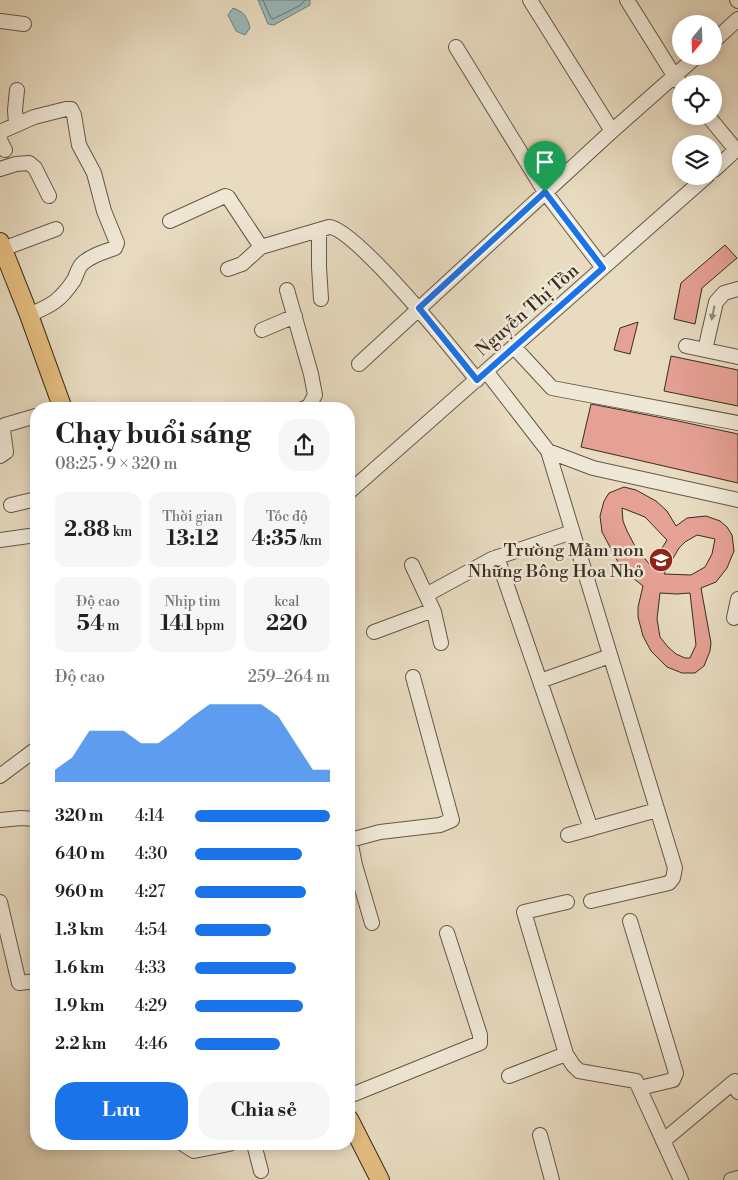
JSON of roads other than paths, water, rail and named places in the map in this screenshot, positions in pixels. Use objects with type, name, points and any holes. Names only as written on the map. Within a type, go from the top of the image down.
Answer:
[{"type":"main road","points":[[1,247],[29,315],[60,402]]},
{"type":"main road","points":[[355,1131],[380,1180]]},
{"type":"street","points":[[530,0],[612,131]]},
{"type":"street","points":[[627,0],[675,75]]},
{"type":"street","points":[[722,34],[738,19]]},
{"type":"street","points":[[0,20],[24,24]]},
{"type":"street","points":[[456,48],[545,192],[603,268]]},
{"type":"street","points":[[682,75],[690,65]]},
{"type":"street","points":[[359,364],[612,131],[672,85]]},
{"type":"street","points":[[16,124],[17,90]]},
{"type":"street","points":[[0,132],[34,118],[71,109],[74,115],[79,145],[94,172],[104,211],[117,243],[114,248],[84,262],[72,282],[54,304],[29,315]]},
{"type":"street","points":[[716,125],[737,149],[722,163]]},
{"type":"street","points":[[0,169],[16,164],[29,163],[35,168],[49,196]]},
{"type":"street","name":"Nguyễn Thị Tồn","points":[[355,487],[697,185]]},
{"type":"street","points":[[170,221],[226,197],[261,247]]},
{"type":"street","points":[[228,269],[242,264],[261,247],[329,227],[338,229],[367,255],[419,308],[482,375],[548,451],[675,868],[672,881],[669,883],[591,901]]},
{"type":"street","points":[[1,247],[56,229]]},
{"type":"street","points":[[319,231],[321,299]]},
{"type":"street","points":[[705,350],[716,302],[724,293],[738,289]]},
{"type":"street","points":[[287,290],[311,374],[315,395],[311,402]]},
{"type":"street","points":[[262,330],[295,316]]},
{"type":"street","points":[[514,346],[552,388],[738,423]]},
{"type":"street","points":[[686,346],[738,357]]},
{"type":"street","points":[[0,456],[6,452],[3,430],[5,425],[30,418]]},
{"type":"street","points":[[548,451],[593,468],[738,500]]},
{"type":"street","points":[[11,505],[30,500]]},
{"type":"street","points":[[426,595],[497,557],[572,532]]},
{"type":"street","points":[[0,540],[30,536]]},
{"type":"street","points":[[497,557],[590,829]]},
{"type":"street","points":[[412,565],[433,610],[441,643]]},
{"type":"street","points":[[734,618],[738,599]]},
{"type":"street","points":[[374,632],[433,610]]},
{"type":"street","points":[[540,681],[610,656]]},
{"type":"street","points":[[355,839],[380,832],[440,825],[452,820],[413,677]]},
{"type":"street","points":[[0,776],[30,754]]},
{"type":"street","points":[[568,835],[657,810]]},
{"type":"street","points":[[0,820],[30,819]]},
{"type":"street","points":[[355,874],[372,923]]},
{"type":"street","points":[[0,902],[14,984],[30,982]]},
{"type":"street","points":[[567,902],[524,912],[566,1054],[573,1066],[579,1071],[636,1081],[681,1180]]},
{"type":"street","points":[[630,921],[676,1073],[674,1080],[640,1088]]},
{"type":"street","points":[[355,1094],[480,1043],[480,1035],[447,933]]},
{"type":"street","points":[[510,1076],[566,1054]]},
{"type":"street","points":[[663,1141],[735,1081],[738,1092]]},
{"type":"street","points":[[540,1135],[552,1180]]},
{"type":"street","points":[[256,1150],[261,1171]]},
{"type":"street","points":[[731,1180],[738,1178]]},
{"type":"water","points":[[258,0],[310,0],[310,5],[274,25],[268,24]]},
{"type":"water","points":[[233,8],[240,11],[248,20],[250,28],[245,35],[236,31],[228,15]]},
{"type":"place","name":"Trường Mầm non Những Bông Hoa Nhỏ","points":[[661,560]]}]
